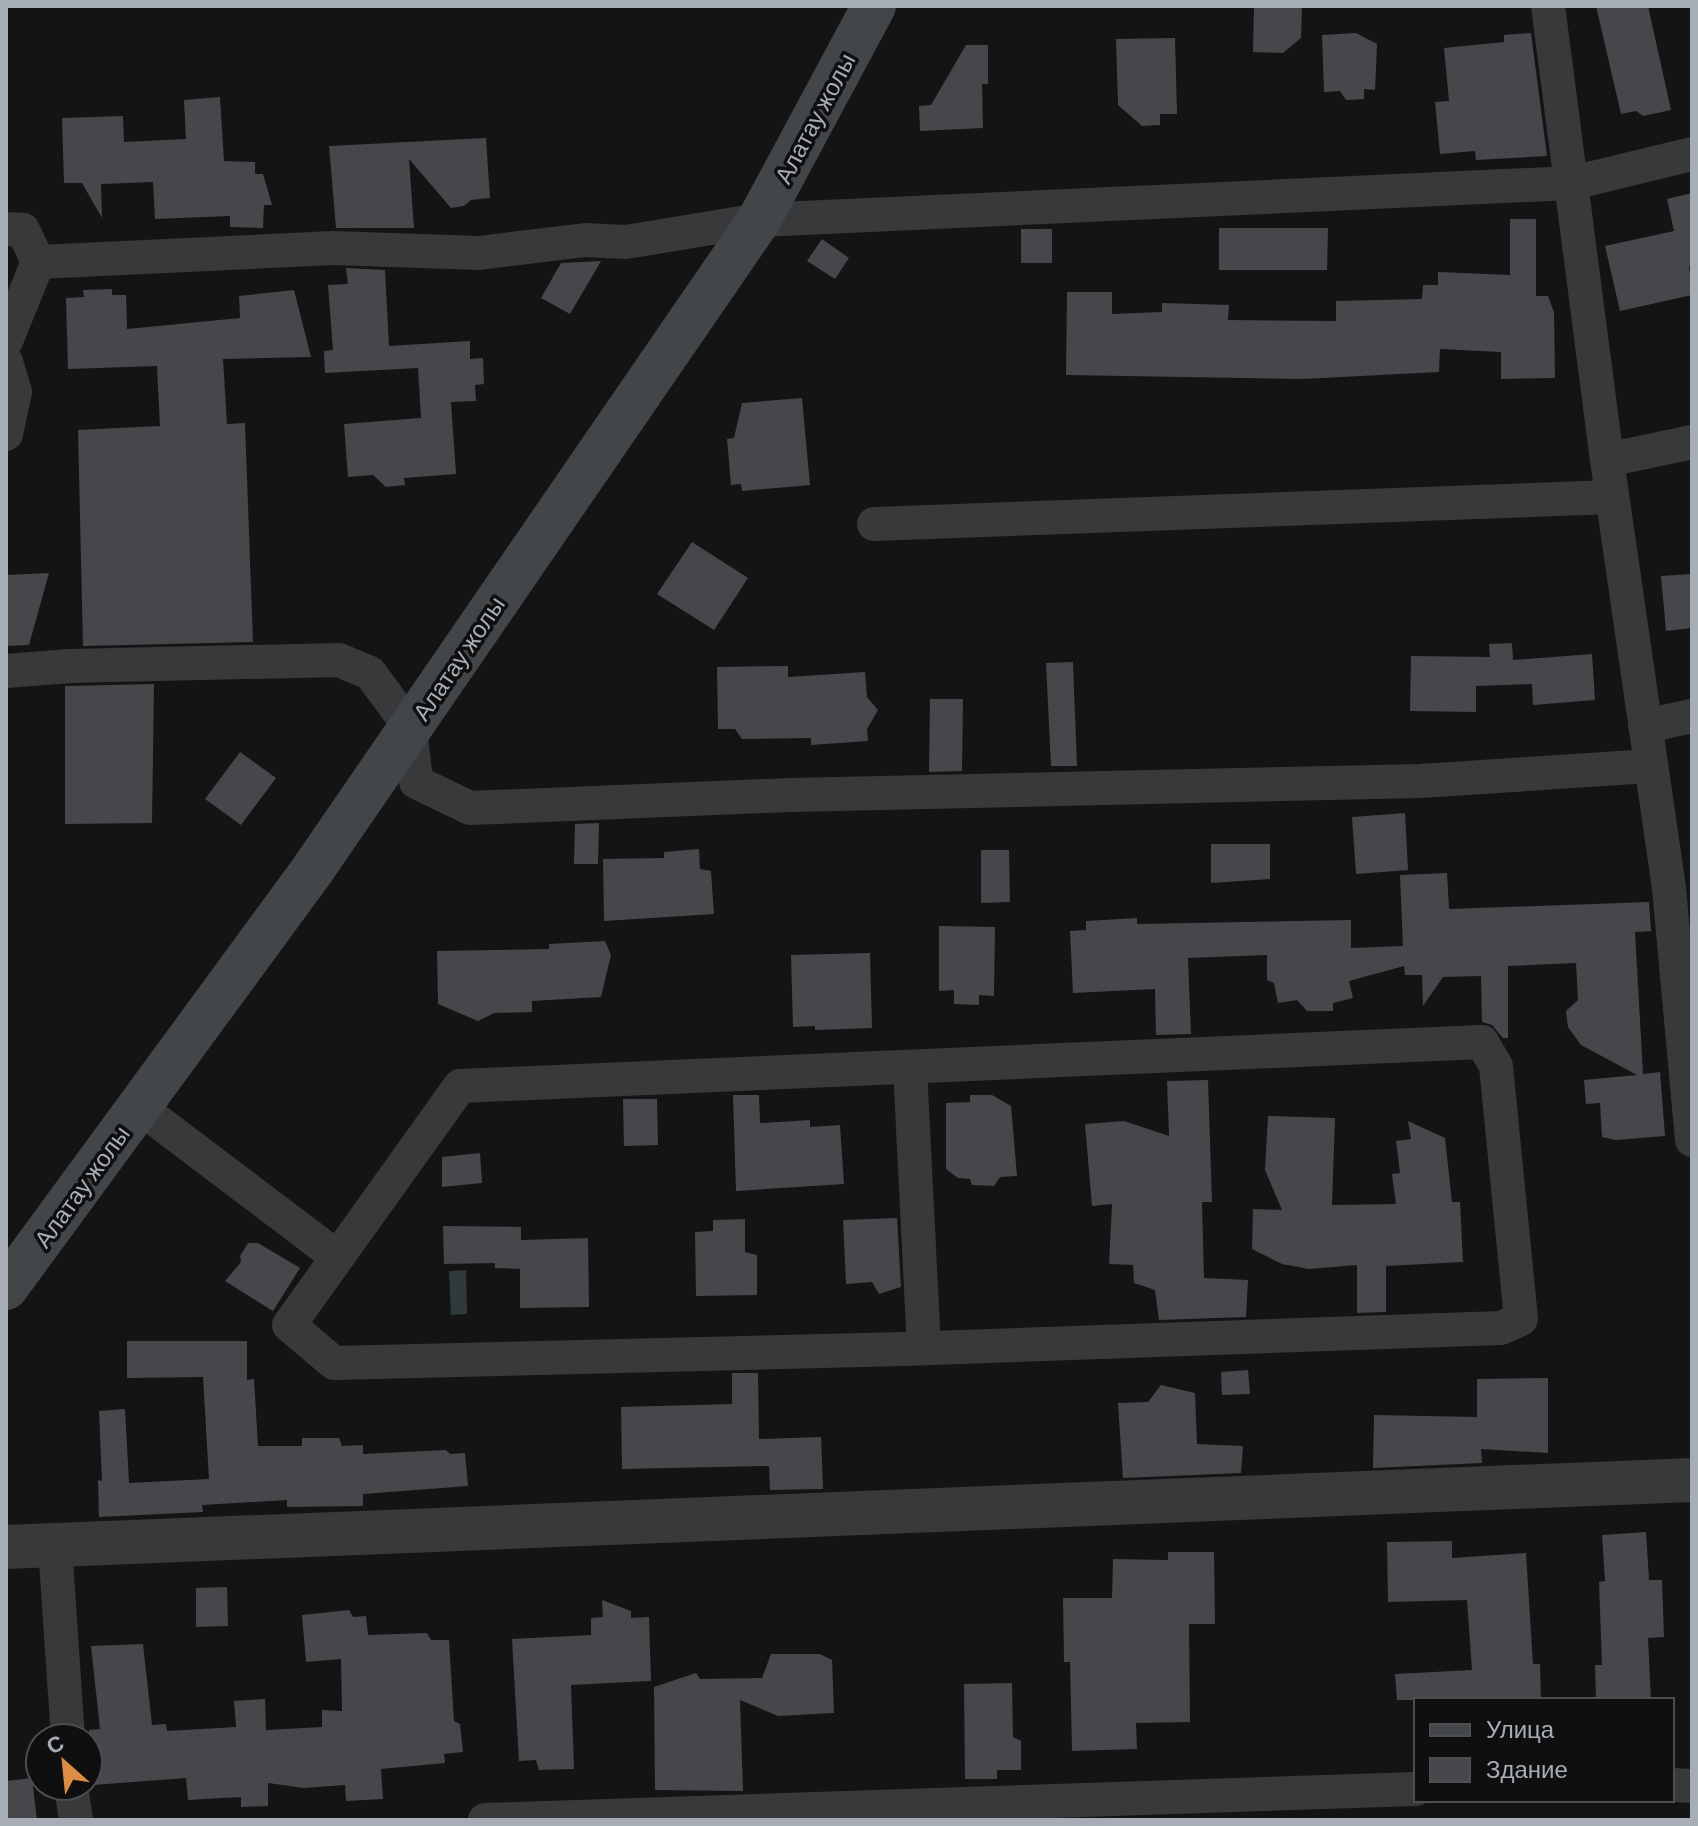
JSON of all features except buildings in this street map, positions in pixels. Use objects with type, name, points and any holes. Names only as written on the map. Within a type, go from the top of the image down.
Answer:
[{"type":"main road","name":"Алатау жолы","points":[[6,1288],[311,872],[759,220],[874,6]]},
{"type":"street","points":[[1548,6],[1650,766],[1680,885],[1691,1125]]},
{"type":"street","points":[[38,262],[333,248],[479,253],[585,240],[626,242],[759,220],[1572,183],[1692,154]]},
{"type":"street","points":[[6,229],[23,230],[38,262],[6,341]]},
{"type":"street","points":[[6,362],[15,392],[6,434]]},
{"type":"street","points":[[1607,460],[1692,442]]},
{"type":"street","points":[[874,524],[1612,497]]},
{"type":"street","points":[[6,671],[70,666],[339,660],[370,673],[410,727],[416,782],[470,808],[791,795],[1421,781],[1650,766]]},
{"type":"street","points":[[1645,726],[1692,716]]},
{"type":"street","points":[[1482,1042],[1496,1066],[1521,1319],[1501,1328],[924,1348],[334,1363],[289,1325],[460,1086],[910,1068],[1482,1042]]},
{"type":"street","points":[[910,1068],[924,1348]]},
{"type":"street","points":[[139,1107],[336,1256]]},
{"type":"street","points":[[6,1547],[1692,1480]]},
{"type":"street","points":[[55,1546],[67,1722]]},
{"type":"street","points":[[485,1820],[809,1814],[1414,1789]]},
{"type":"shaded area","points":[[466,1270],[467,1314],[451,1315],[449,1271]]}]
